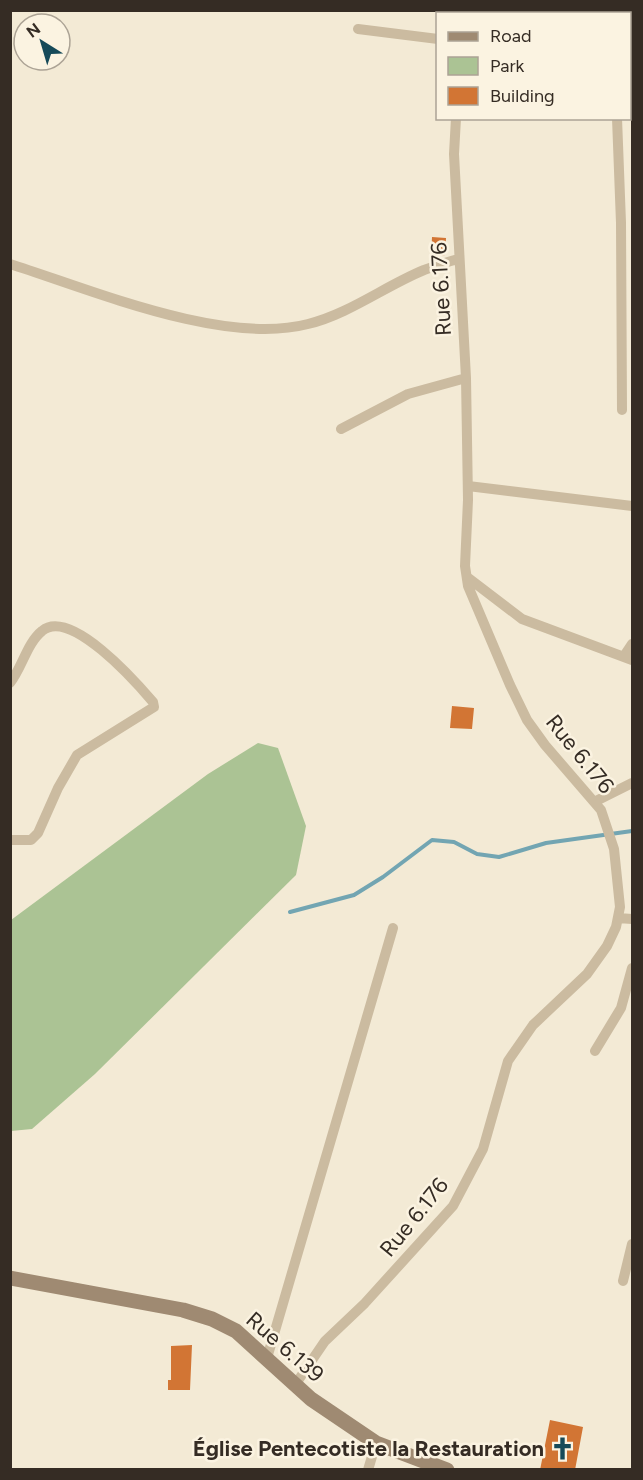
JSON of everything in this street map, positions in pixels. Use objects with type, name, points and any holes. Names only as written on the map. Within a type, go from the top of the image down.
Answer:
[{"type":"street","points":[[358,29],[436,39]]},
{"type":"street","name":"Rue 6.176","points":[[295,1385],[325,1341],[365,1304],[453,1206],[483,1149],[508,1061],[534,1026],[587,975],[607,946],[618,918],[619,880],[614,849],[596,801],[545,745],[528,720],[510,686],[468,586],[466,378],[454,146],[456,120]]},
{"type":"street","points":[[616,120],[621,223],[622,410]]},
{"type":"street","points":[[10,264],[125,301],[217,326],[252,331],[307,324],[358,304],[423,271],[459,259]]},
{"type":"street","points":[[341,429],[408,394],[466,378]]},
{"type":"street","points":[[468,486],[633,506]]},
{"type":"street","points":[[467,577],[522,619],[586,640],[628,658],[633,644]]},
{"type":"street","points":[[10,683],[35,639],[45,629],[55,626],[87,640],[118,662],[154,706],[152,710],[120,726],[76,755],[38,833],[31,840],[21,842],[10,840]]},
{"type":"street","points":[[596,801],[633,783]]},
{"type":"street","points":[[618,918],[633,919]]},
{"type":"street","points":[[267,1358],[393,927]]},
{"type":"street","points":[[595,1051],[621,1008],[633,968]]},
{"type":"street","points":[[623,1281],[633,1244]]},
{"type":"street","name":"Rue 6.139","points":[[10,1278],[183,1310],[212,1319],[236,1331],[311,1400],[376,1443],[447,1470]]},
{"type":"street","points":[[368,1470],[376,1443]]},
{"type":"green space","points":[[258,743],[278,748],[306,826],[296,875],[95,1074],[32,1129],[11,1131],[11,920],[208,774]]},
{"type":"building","points":[[432,237],[446,238],[445,255],[431,258]]},
{"type":"building","points":[[452,706],[474,708],[472,729],[450,728]]},
{"type":"building","points":[[192,1345],[190,1390],[168,1390],[168,1380],[171,1380],[171,1346]]},
{"type":"building","name":"Église Pentecotiste la Restauration","points":[[550,1420],[583,1427],[575,1470],[540,1470]]},
{"type":"waterway","points":[[290,912],[354,895],[383,877],[432,840],[454,842],[477,854],[499,857],[546,843],[632,831]]},
{"type":"place","name":"Église Pentecotiste la Restauration","points":[[562,1448]]}]
